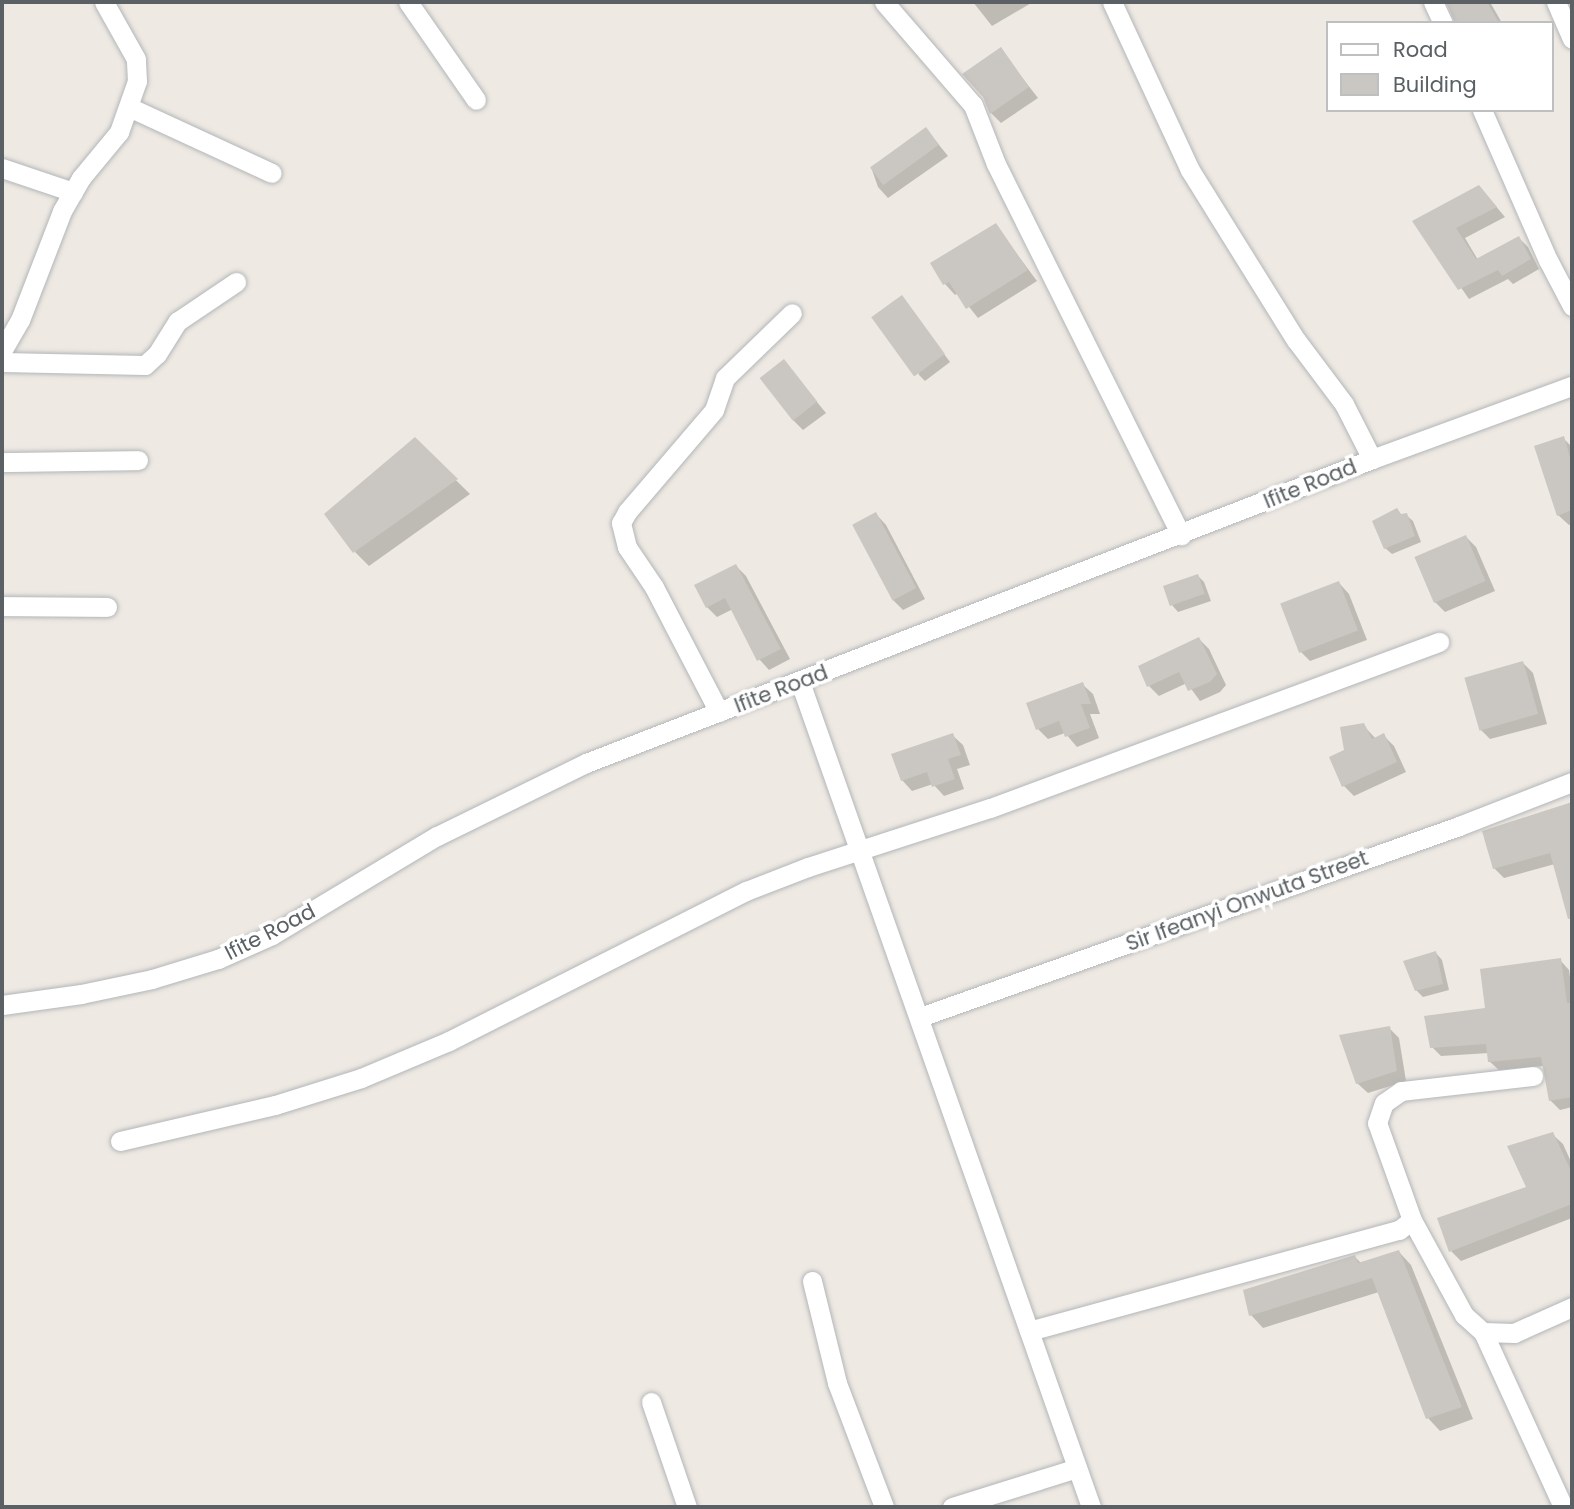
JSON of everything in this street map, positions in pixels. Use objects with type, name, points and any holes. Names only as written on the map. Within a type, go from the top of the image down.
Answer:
[{"type":"street","points":[[2,351],[20,320],[62,211],[73,192],[119,132],[138,81],[136,58],[104,2]]},
{"type":"street","points":[[408,2],[476,100]]},
{"type":"street","points":[[884,2],[973,105],[996,164],[1181,535]]},
{"type":"street","points":[[1112,2],[1190,170],[1296,340],[1344,404],[1372,459]]},
{"type":"street","points":[[1433,2],[1442,21]]},
{"type":"street","points":[[1556,2],[1572,39]]},
{"type":"street","points":[[129,107],[272,173]]},
{"type":"street","points":[[1483,112],[1548,260],[1572,306]]},
{"type":"street","points":[[2,168],[73,192]]},
{"type":"street","points":[[2,362],[145,365],[158,354],[178,321],[236,282]]},
{"type":"street","points":[[719,712],[654,587],[627,547],[621,523],[714,410],[725,377],[792,313]]},
{"type":"street","name":"Ifite Road","points":[[2,1005],[140,981],[218,959],[272,935],[450,830],[586,763],[1372,459],[1572,386]]},
{"type":"street","points":[[2,462],[138,460]]},
{"type":"street","points":[[2,606],[107,607]]},
{"type":"street","points":[[120,1140],[275,1105],[361,1078],[449,1041],[746,891],[990,808],[1439,642]]},
{"type":"street","points":[[800,682],[1091,1507]]},
{"type":"street","name":"Sir Ifeanyi Onwuta Street","points":[[920,1017],[1459,826],[1572,782]]},
{"type":"street","points":[[1533,1076],[1401,1091],[1384,1103],[1377,1123],[1412,1220],[1464,1315],[1483,1332],[1563,1507]]},
{"type":"street","points":[[1029,1331],[1399,1230],[1412,1220]]},
{"type":"street","points":[[812,1281],[837,1383],[884,1507]]},
{"type":"street","points":[[1483,1332],[1514,1333],[1572,1307]]},
{"type":"street","points":[[651,1402],[687,1507]]},
{"type":"street","points":[[952,1507],[1077,1468]]},
{"type":"building","points":[[1446,2],[1487,2],[1498,21],[1454,21]]},
{"type":"building","points":[[1001,47],[1029,87],[990,114],[983,97],[962,74]]},
{"type":"building","points":[[926,127],[939,145],[883,185],[870,168]]},
{"type":"building","points":[[1479,185],[1497,207],[1456,228],[1476,259],[1519,236],[1531,259],[1502,276],[1498,270],[1458,290],[1412,221]]},
{"type":"building","points":[[996,223],[1028,270],[966,309],[949,282],[943,285],[930,263]]},
{"type":"building","points":[[902,295],[945,354],[914,376],[871,317]]},
{"type":"building","points":[[784,359],[817,402],[793,421],[760,378]]},
{"type":"building","points":[[1564,436],[1572,464],[1572,510],[1557,516],[1534,446]]},
{"type":"building","points":[[415,437],[458,479],[353,553],[324,514]]},
{"type":"building","points":[[1397,508],[1401,514],[1407,513],[1415,536],[1384,549],[1372,521]]},
{"type":"building","points":[[876,512],[916,588],[893,601],[852,525]]},
{"type":"building","points":[[1466,535],[1486,581],[1434,603],[1414,557]]},
{"type":"building","points":[[736,564],[781,649],[757,661],[725,598],[706,608],[694,585]]},
{"type":"building","points":[[1198,574],[1205,594],[1170,606],[1163,586]]},
{"type":"building","points":[[1339,581],[1358,630],[1299,653],[1280,604]]},
{"type":"building","points":[[1199,637],[1217,674],[1210,682],[1188,691],[1179,672],[1147,687],[1138,666]]},
{"type":"building","points":[[1523,661],[1538,714],[1480,731],[1464,678]]},
{"type":"building","points":[[1083,682],[1091,704],[1081,704],[1090,728],[1065,737],[1059,721],[1036,730],[1026,703]]},
{"type":"building","points":[[1364,723],[1372,739],[1384,733],[1397,762],[1342,787],[1329,757],[1344,750],[1340,727]]},
{"type":"building","points":[[953,733],[961,755],[948,759],[955,779],[932,787],[927,772],[901,781],[891,754]]},
{"type":"building","points":[[1572,802],[1572,918],[1568,919],[1550,853],[1493,869],[1482,831]]},
{"type":"building","points":[[1436,951],[1443,984],[1415,991],[1403,961]]},
{"type":"building","points":[[1561,958],[1567,1003],[1572,1003],[1572,1097],[1549,1101],[1541,1057],[1488,1062],[1486,1044],[1430,1048],[1424,1016],[1485,1008],[1480,969]]},
{"type":"building","points":[[1390,1026],[1397,1071],[1356,1084],[1339,1035]]},
{"type":"building","points":[[1553,1132],[1572,1173],[1572,1204],[1449,1252],[1437,1218],[1526,1187],[1507,1146]]},
{"type":"building","points":[[1399,1250],[1462,1407],[1426,1419],[1372,1278],[1249,1316],[1243,1290],[1355,1255],[1358,1263]]}]
